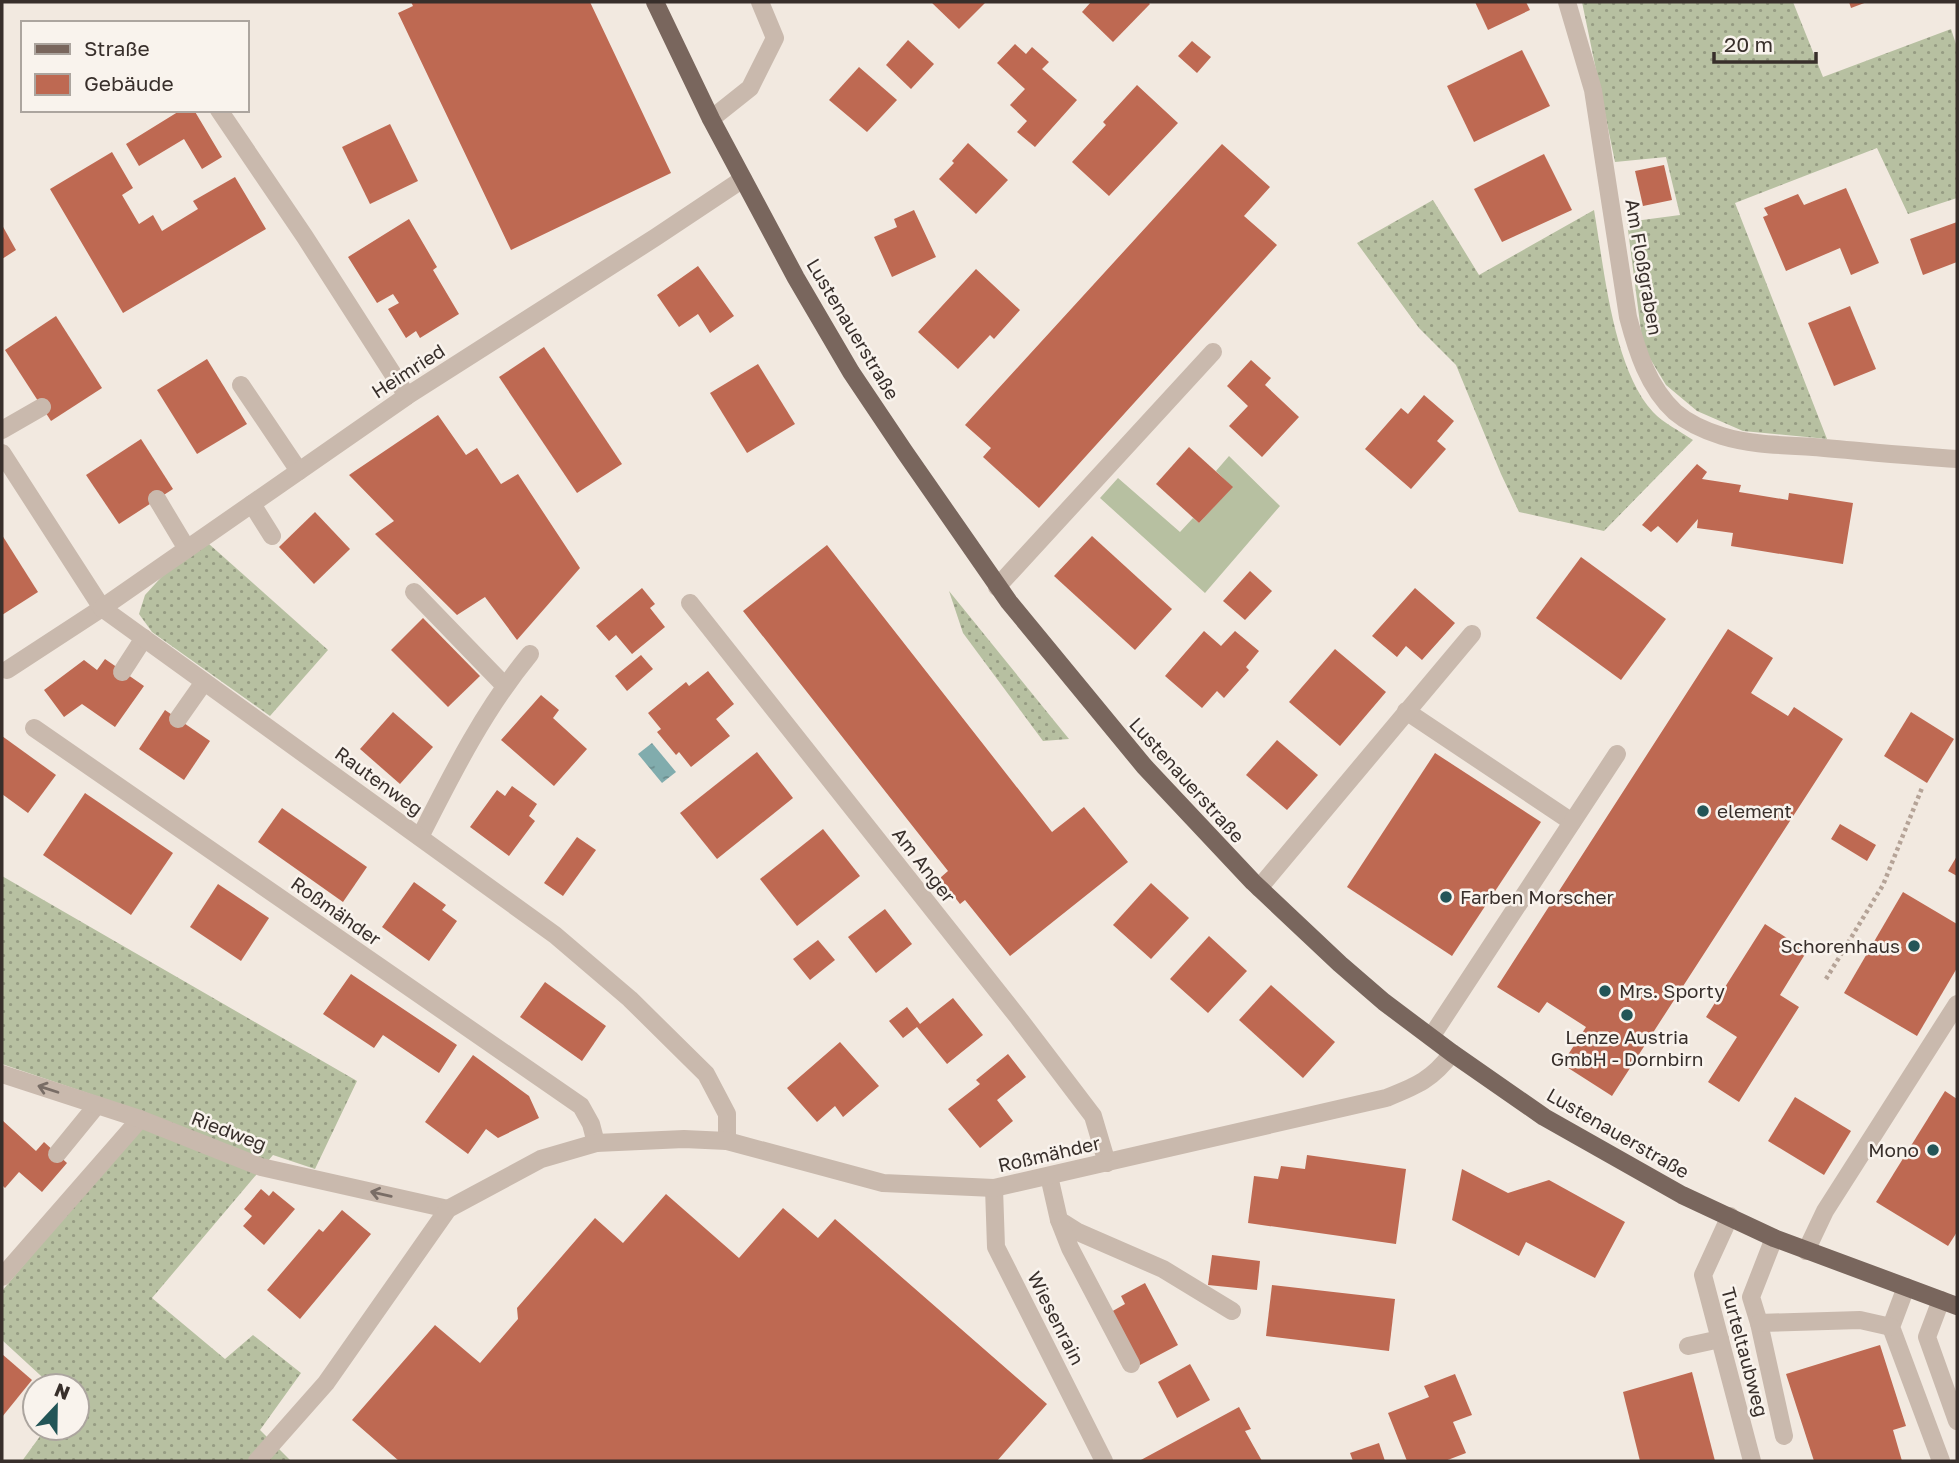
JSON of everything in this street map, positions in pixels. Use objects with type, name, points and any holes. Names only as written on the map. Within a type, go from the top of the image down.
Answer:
[{"type":"main road","name":"Lustenauerstraße","points":[[655,2],[743,179],[851,372],[997,587],[1127,746],[1224,853],[1340,964],[1384,1002],[1544,1117],[1682,1195],[1774,1238],[1949,1303]]},
{"type":"street","points":[[711,118],[750,88],[775,38],[760,2]]},
{"type":"street","name":"Am Floßgraben","points":[[1567,2],[1593,90],[1628,317],[1646,371],[1658,392],[1676,412],[1699,427],[1724,437],[1768,444],[1957,459]]},
{"type":"street","points":[[220,112],[407,396]]},
{"type":"street","name":"Heimried","points":[[6,670],[102,608],[407,396],[743,179]]},
{"type":"street","points":[[997,587],[1213,352]]},
{"type":"street","points":[[241,385],[299,471]]},
{"type":"street","points":[[2,430],[42,407]]},
{"type":"street","name":"Rautenweg","points":[[2,453],[102,608],[555,935],[629,999],[706,1074],[727,1114],[727,1141]]},
{"type":"street","points":[[158,499],[187,549]]},
{"type":"street","points":[[252,504],[272,537]]},
{"type":"street","points":[[414,592],[504,685]]},
{"type":"street","name":"Am Anger","points":[[690,603],[1093,1116],[1107,1163]]},
{"type":"street","points":[[1259,888],[1472,634]]},
{"type":"street","points":[[122,672],[144,638]]},
{"type":"street","points":[[420,837],[456,765],[504,685],[530,654]]},
{"type":"street","points":[[178,719],[204,682]]},
{"type":"street","points":[[1406,711],[1572,822]]},
{"type":"street","name":"Roßmähder","points":[[34,728],[581,1105],[597,1143]]},
{"type":"street","points":[[1431,1037],[1617,754]]},
{"type":"street","points":[[1806,1251],[1825,1211],[1957,1004]]},
{"type":"street","name":"Roßmähder","points":[[257,1461],[326,1383],[447,1209],[541,1159],[597,1143],[684,1139],[727,1141],[883,1183],[994,1188],[1386,1098],[1422,1082],[1439,1070],[1452,1053]]},
{"type":"street","name":"Riedweg","points":[[2,1074],[140,1119],[261,1167],[447,1209]]},
{"type":"street","points":[[57,1154],[97,1105]]},
{"type":"street","points":[[2,1277],[140,1119]]},
{"type":"street","points":[[1049,1176],[1059,1220],[1070,1248],[1131,1364]]},
{"type":"street","name":"Wiesenrain","points":[[994,1188],[996,1247],[1104,1461]]},
{"type":"street","name":"Turteltaubweg","points":[[1730,1216],[1703,1275],[1752,1461]]},
{"type":"street","points":[[1059,1220],[1078,1232],[1163,1269],[1232,1311]]},
{"type":"street","points":[[1774,1238],[1751,1297],[1784,1436]]},
{"type":"street","points":[[1906,1287],[1891,1327],[1941,1461]]},
{"type":"street","points":[[1949,1303],[1927,1337],[1957,1421]]},
{"type":"street","points":[[1759,1323],[1860,1320],[1891,1327]]},
{"type":"street","points":[[1688,1346],[1720,1339]]},
{"type":"path","points":[[1826,979],[1884,885],[1922,788]]},
{"type":"green space","points":[[1582,2],[1793,2],[1823,77],[1951,29],[1957,47],[1957,198],[1908,214],[1877,148],[1735,203],[1827,439],[1743,431],[1697,411],[1666,385],[1643,347],[1627,222],[1680,215],[1666,157],[1615,162]]},
{"type":"green space","points":[[1433,200],[1479,275],[1594,210],[1612,316],[1628,370],[1639,393],[1653,412],[1693,440],[1604,531],[1519,512],[1456,365],[1419,328],[1357,243]]},
{"type":"green space","points":[[1229,456],[1280,506],[1205,593],[1100,498],[1118,478],[1180,532],[1193,518],[1199,523],[1232,487],[1216,471]]},
{"type":"green space","points":[[209,544],[328,650],[270,716],[152,632],[139,614],[145,595],[167,571]]},
{"type":"green space","points":[[949,591],[1069,739],[1043,741],[963,633]]},
{"type":"green space","points":[[2,876],[357,1081],[315,1169],[273,1155],[152,1298],[225,1359],[253,1335],[301,1373],[260,1430],[291,1461],[22,1461],[36,1442],[91,1442],[91,1372],[37,1372],[2,1340],[2,1291],[149,1114],[2,1064]]},
{"type":"water","points":[[652,743],[676,772],[662,783],[638,754]]},
{"type":"building","points":[[411,2],[590,2],[671,173],[511,250],[398,13],[413,6]]},
{"type":"building","points":[[931,2],[986,2],[959,29]]},
{"type":"building","points":[[1091,2],[1150,4],[1113,42],[1082,12]]},
{"type":"building","points":[[1475,2],[1526,2],[1530,10],[1488,30]]},
{"type":"building","points":[[1849,2],[1867,2],[1851,8]]},
{"type":"building","points":[[908,40],[934,64],[911,89],[886,65]]},
{"type":"building","points":[[1192,41],[1211,57],[1197,73],[1178,56]]},
{"type":"building","points":[[1015,44],[1026,54],[1032,47],[1049,62],[1042,69],[1077,100],[1035,147],[1017,132],[1027,121],[1010,105],[1025,89],[997,63]]},
{"type":"building","points":[[1522,50],[1550,106],[1474,142],[1447,86]]},
{"type":"building","points":[[859,67],[897,100],[867,132],[829,100]]},
{"type":"building","points":[[1137,85],[1178,123],[1109,196],[1072,162],[1106,125],[1103,122]]},
{"type":"building","points":[[178,112],[195,112],[222,157],[202,169],[184,139],[139,166],[126,144]]},
{"type":"building","points":[[390,124],[418,181],[370,204],[342,147]]},
{"type":"building","points":[[968,143],[1008,180],[976,214],[939,179]]},
{"type":"building","points":[[1222,144],[1270,187],[1244,216],[1277,245],[1039,508],[983,457],[991,448],[965,425]]},
{"type":"building","points":[[112,152],[133,188],[122,195],[139,224],[153,215],[162,231],[198,209],[193,201],[235,177],[266,229],[123,313],[50,189]]},
{"type":"building","points":[[1544,154],[1572,210],[1502,242],[1474,189]]},
{"type":"building","points":[[1664,165],[1672,200],[1643,206],[1635,171]]},
{"type":"building","points":[[1846,188],[1879,263],[1851,275],[1840,248],[1786,271],[1763,217],[1768,215],[1764,208],[1798,194],[1804,205]]},
{"type":"building","points":[[914,210],[936,257],[892,277],[874,237],[897,227],[894,219]]},
{"type":"building","points":[[409,219],[437,267],[433,270],[459,314],[420,338],[416,331],[406,338],[388,309],[399,303],[393,294],[377,303],[348,257]]},
{"type":"building","points":[[1957,222],[1957,262],[1923,275],[1910,239]]},
{"type":"building","points":[[2,225],[16,250],[2,259]]},
{"type":"building","points":[[698,266],[734,316],[710,333],[698,314],[679,327],[657,295]]},
{"type":"building","points":[[976,269],[1020,310],[994,339],[990,335],[958,369],[918,332]]},
{"type":"building","points":[[1850,306],[1876,369],[1834,386],[1808,323]]},
{"type":"building","points":[[56,316],[102,388],[51,421],[5,350]]},
{"type":"building","points":[[544,347],[622,464],[577,493],[499,377]]},
{"type":"building","points":[[207,359],[247,424],[197,454],[157,390]]},
{"type":"building","points":[[1251,360],[1271,378],[1265,385],[1299,417],[1262,457],[1229,426],[1248,406],[1227,386]]},
{"type":"building","points":[[758,364],[795,424],[747,453],[710,393]]},
{"type":"building","points":[[1424,395],[1454,421],[1437,441],[1446,449],[1411,489],[1365,449],[1401,408],[1408,414]]},
{"type":"building","points":[[438,415],[466,455],[477,448],[501,484],[518,474],[580,568],[517,640],[485,597],[457,615],[375,534],[394,521],[349,475]]},
{"type":"building","points":[[141,439],[173,489],[119,524],[86,475]]},
{"type":"building","points":[[1189,447],[1233,487],[1199,523],[1156,484]]},
{"type":"building","points":[[1697,464],[1707,472],[1702,479],[1741,485],[1739,492],[1788,500],[1789,493],[1853,503],[1843,564],[1731,546],[1733,533],[1697,528],[1698,519],[1677,543],[1658,526],[1651,532],[1642,525]]},
{"type":"building","points":[[315,512],[350,549],[314,584],[279,547]]},
{"type":"building","points":[[2,535],[38,592],[2,615]]},
{"type":"building","points":[[1092,536],[1172,609],[1135,650],[1054,576]]},
{"type":"building","points":[[827,545],[1052,832],[1084,807],[1128,862],[1010,956],[965,900],[960,904],[940,878],[948,871],[743,611]]},
{"type":"building","points":[[1581,557],[1666,619],[1621,680],[1536,618]]},
{"type":"building","points":[[1250,571],[1272,591],[1245,620],[1223,601]]},
{"type":"building","points":[[642,588],[655,604],[650,608],[665,627],[632,654],[616,635],[609,641],[596,626]]},
{"type":"building","points":[[1415,588],[1455,623],[1422,660],[1406,646],[1397,657],[1372,636]]},
{"type":"building","points":[[423,618],[480,676],[448,707],[391,650]]},
{"type":"building","name":"element","points":[[1728,629],[1773,658],[1751,693],[1788,716],[1794,707],[1843,739],[1612,1096],[1562,1064],[1586,1027],[1547,1002],[1539,1013],[1497,987]]},
{"type":"building","points":[[1204,631],[1221,646],[1235,631],[1259,651],[1246,667],[1249,670],[1224,698],[1217,691],[1202,708],[1165,676]]},
{"type":"building","points":[[1335,649],[1386,692],[1340,746],[1289,702]]},
{"type":"building","points":[[641,655],[653,669],[627,691],[615,676]]},
{"type":"building","points":[[105,659],[144,686],[115,727],[82,704],[64,717],[44,690],[84,660],[97,670]]},
{"type":"building","points":[[708,671],[734,704],[716,719],[730,736],[691,767],[679,752],[676,755],[657,732],[661,729],[648,713],[686,682],[689,686]]},
{"type":"building","points":[[541,695],[559,710],[553,718],[587,749],[554,786],[501,740]]},
{"type":"building","points":[[165,710],[210,741],[184,780],[139,749]]},
{"type":"building","points":[[393,712],[433,747],[400,784],[360,749]]},
{"type":"building","points":[[1911,712],[1954,739],[1927,783],[1884,756]]},
{"type":"building","points":[[2,736],[56,775],[28,813],[2,794]]},
{"type":"building","points":[[1277,740],[1318,775],[1287,810],[1246,775]]},
{"type":"building","points":[[757,752],[793,798],[717,859],[680,813]]},
{"type":"building","points":[[1435,753],[1541,822],[1452,956],[1347,887]]},
{"type":"building","points":[[512,786],[537,804],[529,816],[535,821],[509,856],[470,827],[497,790],[505,796]]},
{"type":"building","points":[[85,793],[173,853],[131,915],[43,855]]},
{"type":"building","points":[[282,808],[367,867],[343,902],[258,842]]},
{"type":"building","points":[[1840,824],[1876,845],[1867,861],[1831,839]]},
{"type":"building","points":[[823,829],[860,876],[797,926],[760,879]]},
{"type":"building","points":[[577,837],[596,850],[563,896],[544,883]]},
{"type":"building","points":[[1957,856],[1957,876],[1948,871]]},
{"type":"building","points":[[414,882],[446,905],[442,910],[457,921],[429,961],[382,927]]},
{"type":"building","points":[[1151,883],[1189,918],[1151,959],[1113,925]]},
{"type":"building","points":[[218,884],[269,918],[241,961],[190,927]]},
{"type":"building","name":"Schorenhaus","points":[[1903,892],[1957,924],[1957,968],[1917,1036],[1844,993]]},
{"type":"building","points":[[885,909],[912,944],[876,973],[848,937]]},
{"type":"building","points":[[1765,924],[1807,951],[1780,995],[1799,1007],[1739,1102],[1708,1082],[1737,1037],[1706,1017]]},
{"type":"building","points":[[1209,936],[1247,971],[1208,1013],[1170,979]]},
{"type":"building","points":[[818,940],[835,960],[810,980],[793,959]]},
{"type":"building","points":[[351,974],[457,1045],[439,1073],[383,1035],[374,1048],[323,1014]]},
{"type":"building","points":[[545,982],[606,1026],[582,1061],[520,1017]]},
{"type":"building","points":[[1271,985],[1335,1042],[1303,1078],[1239,1020]]},
{"type":"building","points":[[953,998],[983,1035],[947,1064],[917,1027],[903,1038],[889,1021],[907,1007],[920,1024]]},
{"type":"building","points":[[840,1042],[879,1086],[843,1117],[835,1106],[817,1122],[787,1088]]},
{"type":"building","points":[[1008,1054],[1026,1077],[997,1100],[1013,1121],[980,1148],[948,1109],[980,1084],[976,1080]]},
{"type":"building","points":[[473,1055],[529,1096],[539,1118],[498,1138],[486,1129],[468,1154],[425,1122]]},
{"type":"building","name":"Mono","points":[[1945,1091],[1957,1099],[1957,1232],[1948,1246],[1876,1202]]},
{"type":"building","points":[[1795,1097],[1851,1131],[1824,1175],[1768,1141]]},
{"type":"building","points":[[2,1120],[36,1151],[44,1142],[67,1163],[42,1192],[19,1172],[5,1188],[2,1185]]},
{"type":"building","points":[[1307,1155],[1406,1169],[1396,1244],[1248,1223],[1254,1176],[1278,1179],[1281,1166],[1305,1169]]},
{"type":"building","points":[[1462,1169],[1508,1193],[1549,1180],[1625,1222],[1595,1278],[1526,1242],[1519,1256],[1452,1220]]},
{"type":"building","points":[[261,1189],[269,1196],[273,1191],[295,1209],[264,1245],[243,1226],[252,1216],[244,1209]]},
{"type":"building","points":[[666,1194],[739,1258],[783,1208],[818,1238],[835,1219],[1047,1404],[997,1461],[399,1461],[352,1420],[435,1325],[480,1363],[518,1319],[517,1308],[595,1218],[623,1243]]},
{"type":"building","points":[[342,1210],[371,1234],[300,1319],[267,1290],[319,1229],[323,1232]]},
{"type":"building","points":[[1212,1255],[1260,1261],[1257,1290],[1208,1285]]},
{"type":"building","points":[[1145,1283],[1178,1345],[1140,1365],[1111,1312],[1125,1304],[1121,1296]]},
{"type":"building","points":[[1272,1285],[1395,1299],[1389,1351],[1266,1336]]},
{"type":"building","points":[[1880,1345],[1906,1426],[1893,1430],[1902,1461],[1814,1461],[1786,1374]]},
{"type":"building","points":[[2,1354],[23,1372],[21,1394],[2,1417]]},
{"type":"building","points":[[1190,1364],[1210,1400],[1177,1418],[1158,1382]]},
{"type":"building","points":[[1692,1372],[1715,1461],[1640,1461],[1623,1392]]},
{"type":"building","points":[[1455,1374],[1472,1415],[1453,1422],[1466,1453],[1445,1461],[1407,1461],[1388,1413],[1429,1397],[1424,1386]]},
{"type":"building","points":[[1239,1407],[1251,1429],[1245,1431],[1262,1461],[1139,1461]]},
{"type":"building","points":[[1379,1443],[1385,1461],[1353,1461],[1350,1453]]},
{"type":"place","name":"element","points":[[1703,811]]},
{"type":"place","name":"Farben Morscher","points":[[1446,897]]},
{"type":"place","name":"Schorenhaus","points":[[1914,946]]},
{"type":"place","name":"Mrs. Sporty","points":[[1605,991]]},
{"type":"place","name":"Lenze Austria GmbH - Dornbirn","points":[[1627,1015]]},
{"type":"place","name":"Mono","points":[[1933,1150]]}]
